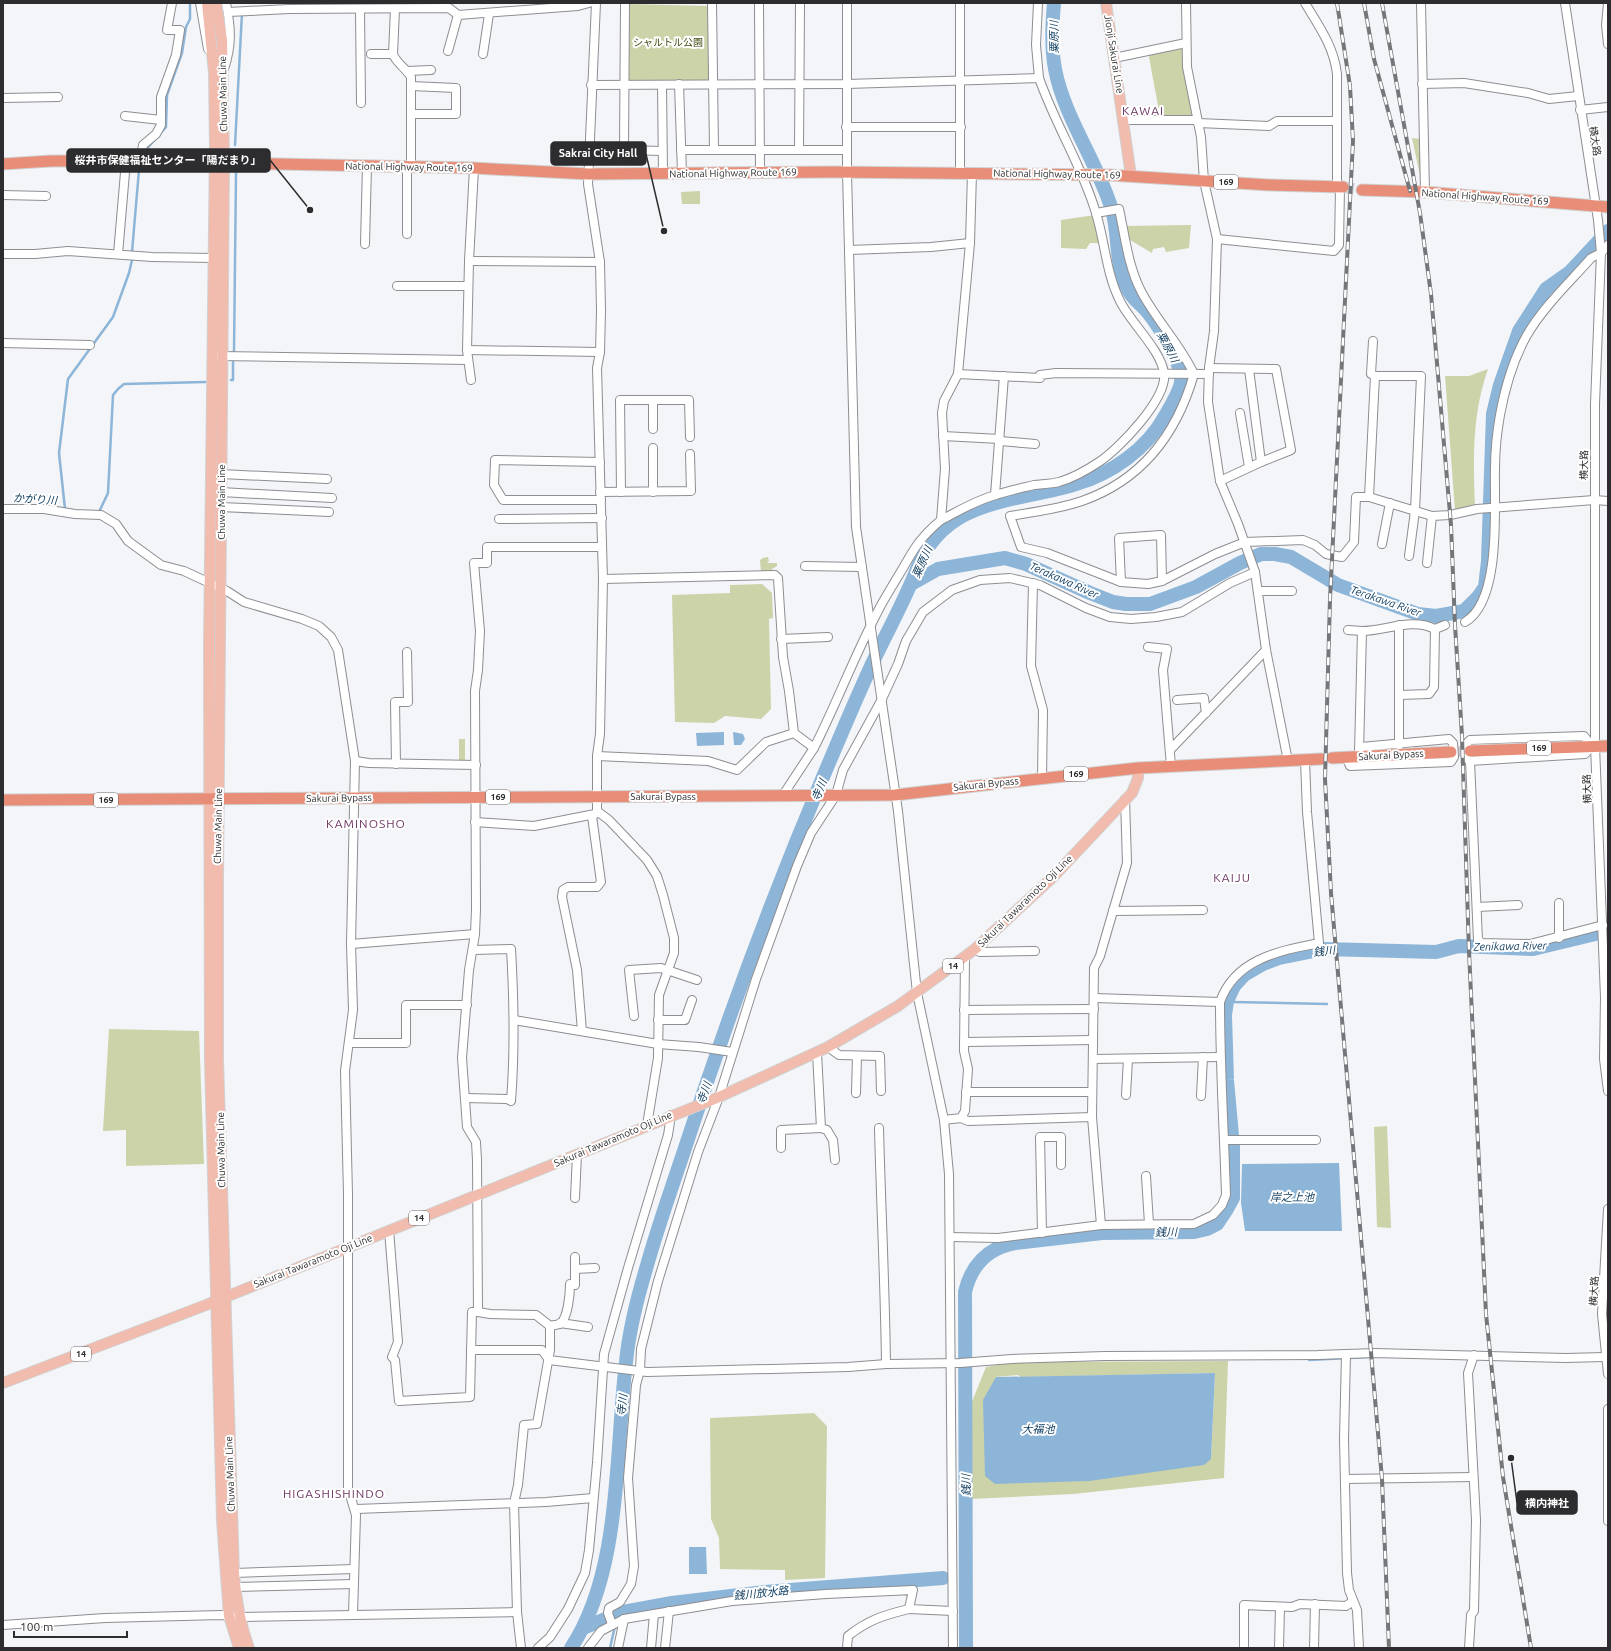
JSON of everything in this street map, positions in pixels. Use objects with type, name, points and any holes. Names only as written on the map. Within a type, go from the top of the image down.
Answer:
[{"type":"highway","name":"National Highway Route 169","points":[[3,164],[51,161],[140,162],[474,168],[588,174],[847,172],[1109,175],[1340,187]]},
{"type":"highway","name":"National Highway Route 169","points":[[1362,190],[1425,192],[1608,207]]},
{"type":"highway","name":"169","points":[[1470,756],[1608,746]]},
{"type":"highway","name":"Sakurai Bypass","points":[[1332,758],[1346,757],[1359,752],[1451,752]]},
{"type":"highway","name":"Sakurai Bypass","points":[[3,800],[895,795],[1138,768],[1321,759]]},
{"type":"main road","name":"Chuwa Main Line","points":[[207,3],[218,73]]},
{"type":"main road","name":"Chuwa Main Line","points":[[216,3],[222,40],[218,73],[218,356],[210,583],[218,1060],[222,1520],[229,1616],[239,1648]]},
{"type":"main road","name":"Jionji Sakurai Line","points":[[1106,3],[1131,176]]},
{"type":"main road","name":"Chuwa Main Line","points":[[214,799],[220,588],[221,474],[218,356],[213,258],[219,164]]},
{"type":"main road","name":"Sakurai Tawaramoto Oji Line","points":[[3,1383],[220,1299],[477,1195],[674,1113],[716,1098],[817,1053],[898,1006],[975,949],[1054,876],[1132,793],[1136,785],[1138,768]]},
{"type":"main road","name":"Chuwa Main Line","points":[[220,1299],[235,1586],[240,1617],[249,1648]]},
{"type":"street","points":[[140,162],[143,145],[156,134],[161,125],[161,97],[176,55],[180,30],[167,30],[172,3]]},
{"type":"street","points":[[200,3],[206,44],[218,73]]},
{"type":"street","points":[[218,73],[230,52],[231,32],[226,3]]},
{"type":"street","points":[[228,12],[289,9],[360,10],[449,6],[458,15],[489,14],[531,6],[578,6],[589,3]]},
{"type":"street","points":[[582,1031],[577,970],[562,897],[563,890],[568,887],[597,887],[601,882],[594,814],[597,797],[597,756],[600,734],[603,579],[597,368],[600,352],[601,311],[600,262],[591,213],[588,174],[596,3]]},
{"type":"street","points":[[624,3],[624,149]]},
{"type":"street","points":[[712,3],[714,149]]},
{"type":"street","points":[[759,3],[760,172]]},
{"type":"street","points":[[799,150],[800,3]]},
{"type":"street","points":[[847,3],[846,127],[854,499],[862,567],[895,795],[916,993],[944,1120],[949,1174],[953,1648]]},
{"type":"street","points":[[960,3],[960,173]]},
{"type":"street","points":[[785,795],[814,748],[831,715],[871,627],[916,544],[924,534],[941,520],[968,505],[995,495],[1034,485],[1058,482],[1079,474],[1100,461],[1116,449],[1141,421],[1156,398],[1166,374],[1148,340],[1120,302],[1112,283],[1097,213],[1084,175],[1048,106],[1039,78],[1036,44],[1038,3]]},
{"type":"street","points":[[1186,3],[1186,67],[1198,121],[1204,181],[1217,239],[1214,331],[1209,371],[1208,402],[1220,480],[1254,570],[1266,650],[1288,761]]},
{"type":"street","points":[[1217,239],[1334,251],[1339,245],[1340,187],[1335,59],[1331,47],[1305,3]]},
{"type":"street","points":[[1421,3],[1425,192]]},
{"type":"street","name":"横大路","points":[[1565,3],[1580,110],[1603,249],[1595,404],[1593,746],[1606,997],[1604,1059],[1608,1091]]},
{"type":"street","points":[[1608,3],[1606,26],[1608,44]]},
{"type":"street","points":[[395,9],[393,54],[395,59],[407,71],[410,77],[411,86],[412,114],[407,234]]},
{"type":"street","points":[[360,10],[360,103]]},
{"type":"street","points":[[483,54],[489,14]]},
{"type":"street","points":[[448,50],[458,15]]},
{"type":"street","points":[[1114,58],[1186,44]]},
{"type":"street","points":[[371,54],[393,54]]},
{"type":"street","points":[[407,71],[431,70]]},
{"type":"street","points":[[591,85],[847,84],[1039,78]]},
{"type":"street","points":[[662,84],[663,174]]},
{"type":"street","points":[[679,84],[682,173]]},
{"type":"street","points":[[1422,84],[1464,84],[1528,93],[1549,99],[1578,96]]},
{"type":"street","points":[[411,86],[456,88],[456,114],[412,114]]},
{"type":"street","points":[[3,98],[58,97]]},
{"type":"street","points":[[1580,110],[1608,107]]},
{"type":"street","points":[[125,116],[161,120]]},
{"type":"street","points":[[1124,120],[1198,121],[1269,126],[1277,121],[1337,121]]},
{"type":"street","points":[[846,127],[961,127]]},
{"type":"street","points":[[589,149],[662,151]]},
{"type":"street","points":[[681,150],[847,150]]},
{"type":"street","points":[[118,254],[126,162]]},
{"type":"street","points":[[365,244],[367,166]]},
{"type":"street","points":[[471,380],[467,350],[468,286],[474,168]]},
{"type":"street","points":[[941,520],[945,469],[942,413],[944,401],[958,374],[970,243],[972,173]]},
{"type":"street","points":[[3,195],[46,196]]},
{"type":"street","points":[[1097,213],[1119,208],[1133,274],[1142,292],[1176,344],[1192,374],[1187,397],[1176,421],[1158,448],[1132,474],[1108,490],[1082,501],[1051,509],[1010,516],[1021,547],[1047,553],[1121,582],[1148,584],[1162,581],[1215,554],[1245,544],[1303,540],[1315,545],[1326,554],[1342,557],[1354,542],[1356,497],[1369,497],[1432,516],[1450,515],[1477,509],[1495,509],[1594,500],[1608,501]]},
{"type":"street","points":[[849,250],[930,247],[970,243]]},
{"type":"street","points":[[1465,622],[1479,607],[1486,592],[1492,569],[1495,469],[1499,420],[1519,352],[1528,334],[1540,317],[1591,258],[1603,249]]},
{"type":"street","points":[[3,254],[35,254],[68,251],[213,258]]},
{"type":"street","points":[[469,261],[600,262]]},
{"type":"street","points":[[397,286],[468,286]]},
{"type":"street","points":[[1373,341],[1371,374],[1375,376],[1421,376],[1415,510],[1409,556]]},
{"type":"street","points":[[3,343],[90,345]]},
{"type":"street","points":[[467,350],[600,352]]},
{"type":"street","points":[[218,356],[468,360]]},
{"type":"street","points":[[1249,369],[1261,462]]},
{"type":"street","points":[[958,374],[1040,378],[1040,375],[1056,373],[1192,374],[1209,371],[1276,369],[1291,450],[1220,480]]},
{"type":"street","points":[[995,495],[1004,376]]},
{"type":"street","points":[[1369,497],[1375,376]]},
{"type":"street","points":[[620,492],[620,400],[689,400],[690,437]]},
{"type":"street","points":[[652,400],[653,428]]},
{"type":"street","points":[[1240,413],[1249,467]]},
{"type":"street","points":[[943,436],[1035,444]]},
{"type":"street","points":[[653,448],[653,492]]},
{"type":"street","points":[[600,462],[495,460],[494,485],[503,500],[600,496],[620,492],[690,491],[690,454]]},
{"type":"street","points":[[221,474],[327,479]]},
{"type":"street","points":[[221,492],[332,498]]},
{"type":"street","points":[[1382,544],[1390,503]]},
{"type":"street","points":[[221,507],[329,512]]},
{"type":"street","points":[[3,509],[44,509],[75,514],[101,515],[116,524],[128,541],[161,565],[184,571],[220,588],[244,602],[302,619],[319,626],[331,637],[338,650],[355,761],[351,944],[353,1010],[345,1072],[344,1107],[348,1246],[348,1488],[356,1509],[353,1615]]},
{"type":"street","points":[[1427,563],[1432,516]]},
{"type":"street","points":[[499,519],[602,518]]},
{"type":"street","points":[[1121,582],[1119,538],[1161,535],[1162,581]]},
{"type":"street","points":[[478,1312],[476,1142],[467,1127],[462,1042],[467,1005],[469,970],[475,934],[475,691],[478,670],[480,631],[474,563],[487,564],[487,547],[602,547]]},
{"type":"street","points":[[805,566],[862,567]]},
{"type":"street","points":[[618,1648],[618,1622],[608,1613],[609,1608],[620,1602],[631,1584],[634,1566],[628,1478],[636,1385],[641,1349],[658,1281],[716,1098],[797,866],[811,833],[834,795],[843,770],[898,664],[906,641],[923,612],[952,590],[980,580],[1010,578],[1033,583],[1110,617],[1131,619],[1156,618],[1182,612],[1254,570]]},
{"type":"street","points":[[603,579],[775,575],[778,578],[782,639],[794,733],[814,748]]},
{"type":"street","points":[[1033,583],[1032,666],[1043,710],[1042,778]]},
{"type":"street","points":[[1258,591],[1292,591]]},
{"type":"street","points":[[1399,625],[1399,745]]},
{"type":"street","points":[[1348,630],[1362,631],[1399,625],[1429,626],[1435,629],[1445,625]]},
{"type":"street","points":[[1399,695],[1429,694],[1434,687],[1435,629]]},
{"type":"street","points":[[1346,757],[1350,766],[1451,762],[1454,757],[1453,743],[1449,739],[1415,742],[1359,752],[1362,631]]},
{"type":"street","points":[[782,639],[828,637]]},
{"type":"street","points":[[1148,647],[1167,649],[1163,670],[1171,766]]},
{"type":"street","points":[[1170,750],[1266,650]]},
{"type":"street","points":[[396,764],[394,702],[408,702],[407,652]]},
{"type":"street","points":[[1176,700],[1204,698],[1206,713]]},
{"type":"street","points":[[597,756],[708,761],[738,770],[766,742],[794,733]]},
{"type":"street","points":[[1470,756],[1478,940],[1482,943],[1530,944],[1603,930]]},
{"type":"street","points":[[950,1236],[998,1238],[1101,1225],[1194,1224],[1213,1215],[1222,1205],[1226,1195],[1226,1140],[1220,1057],[1220,1002],[1223,994],[1236,975],[1255,960],[1278,952],[1319,943],[1307,812],[1305,760]]},
{"type":"street","points":[[355,761],[396,764],[476,766]]},
{"type":"street","points":[[1101,1225],[1092,1117],[1094,968],[1100,956],[1127,863],[1125,799]]},
{"type":"street","points":[[475,822],[534,826],[594,814],[609,820],[647,860],[657,876],[674,938],[674,954],[659,995],[658,1058],[647,1125]]},
{"type":"street","points":[[1559,903],[1559,938]]},
{"type":"street","points":[[1476,907],[1518,905]]},
{"type":"street","points":[[1113,911],[1203,910]]},
{"type":"street","points":[[351,944],[475,934]]},
{"type":"street","points":[[466,1098],[507,1099],[512,1101],[514,1020],[512,949],[473,950]]},
{"type":"street","points":[[975,949],[980,952],[1035,951]]},
{"type":"street","points":[[961,1118],[965,1111],[968,1069],[964,1042],[965,957]]},
{"type":"street","points":[[634,1016],[629,970],[661,968],[697,980]]},
{"type":"street","points":[[1094,998],[1220,1002]]},
{"type":"street","points":[[658,1020],[685,1020],[692,1000]]},
{"type":"street","points":[[348,1043],[406,1043],[406,1005],[467,1005]]},
{"type":"street","points":[[964,1010],[1094,1009]]},
{"type":"street","points":[[514,1020],[658,1044],[723,1049],[732,1052]]},
{"type":"street","points":[[964,1042],[1093,1040]]},
{"type":"street","points":[[828,1047],[839,1055],[880,1056],[881,1091]]},
{"type":"street","points":[[817,1053],[821,1128]]},
{"type":"street","points":[[856,1093],[857,1056]]},
{"type":"street","points":[[1201,1096],[1203,1057]]},
{"type":"street","points":[[1093,1060],[1220,1057]]},
{"type":"street","points":[[1126,1095],[1128,1059]]},
{"type":"street","points":[[966,1092],[1092,1092]]},
{"type":"street","points":[[538,1648],[550,1637],[568,1609],[585,1573],[589,1550],[606,1367],[604,1354],[674,1113]]},
{"type":"street","points":[[944,1120],[961,1118],[968,1120],[1092,1117]]},
{"type":"street","points":[[781,1148],[781,1130],[821,1128],[827,1130],[833,1140],[835,1160]]},
{"type":"street","points":[[879,1128],[885,1284],[886,1364]]},
{"type":"street","points":[[1042,1233],[1040,1137],[1061,1137],[1061,1165]]},
{"type":"street","points":[[1226,1140],[1316,1140]]},
{"type":"street","points":[[575,1198],[577,1154]]},
{"type":"street","points":[[1146,1176],[1149,1224]]},
{"type":"street","name":"横大路","points":[[1608,1209],[1602,1314],[1605,1357],[1608,1374]]},
{"type":"street","points":[[388,1230],[398,1342],[392,1357],[395,1360],[399,1401],[470,1397],[472,1312],[536,1315],[550,1326]]},
{"type":"street","points":[[560,1323],[565,1317],[570,1296],[570,1284],[575,1285],[575,1257]]},
{"type":"street","points":[[575,1269],[595,1268]]},
{"type":"street","points":[[550,1326],[560,1323],[588,1326]]},
{"type":"street","points":[[521,1648],[518,1612],[514,1503],[518,1485],[524,1425],[537,1424],[549,1360],[550,1326]]},
{"type":"street","points":[[471,1350],[542,1350],[549,1360],[647,1372],[848,1367],[886,1364],[960,1363],[1105,1356],[1346,1357],[1474,1355],[1566,1358],[1605,1357]]},
{"type":"street","points":[[1469,1648],[1471,1615],[1474,1610],[1476,1530],[1472,1477],[1468,1373],[1474,1355]]},
{"type":"street","points":[[1346,1357],[1345,1479],[1347,1573],[1349,1590],[1357,1610],[1359,1648]]},
{"type":"street","points":[[1608,1409],[1608,1521]]},
{"type":"street","points":[[1345,1479],[1472,1477]]},
{"type":"street","points":[[356,1509],[514,1503],[593,1498]]},
{"type":"street","points":[[234,1573],[354,1569]]},
{"type":"street","points":[[235,1586],[354,1584]]},
{"type":"street","points":[[588,1648],[600,1631],[618,1622],[669,1611],[732,1601],[789,1596],[913,1590],[908,1609]]},
{"type":"street","points":[[1244,1648],[1244,1605],[1292,1607],[1300,1604],[1315,1604],[1346,1606],[1353,1601]]},
{"type":"street","points":[[1314,1648],[1315,1604]]},
{"type":"street","points":[[1279,1648],[1280,1607]]},
{"type":"street","points":[[846,1648],[848,1636],[861,1625],[877,1617],[908,1609],[953,1611]]},
{"type":"street","points":[[665,1648],[669,1611]]},
{"type":"street","points":[[3,1624],[104,1618],[518,1612]]},
{"type":"street","points":[[651,1648],[654,1614]]},
{"type":"green space","name":"シャルトル公園","points":[[630,4],[710,6],[710,80],[626,81],[627,7]]},
{"type":"green space","points":[[1180,48],[1184,50],[1193,114],[1192,116],[1162,116],[1159,111],[1149,57],[1151,54]]},
{"type":"green space","points":[[1412,138],[1420,139],[1421,180]]},
{"type":"green space","points":[[700,191],[700,204],[682,204],[681,192]]},
{"type":"green space","points":[[1095,215],[1101,243],[1090,243],[1086,249],[1061,248],[1061,220]]},
{"type":"green space","points":[[1191,225],[1189,248],[1166,252],[1164,247],[1153,249],[1152,253],[1130,240],[1124,226]]},
{"type":"green space","points":[[1488,369],[1476,420],[1474,455],[1475,507],[1455,511],[1445,376],[1469,376]]},
{"type":"green space","points":[[768,557],[769,561],[767,563],[777,563],[777,566],[772,569],[772,573],[761,572],[760,560]]},
{"type":"green space","points":[[762,584],[772,593],[773,618],[769,619],[771,709],[761,719],[725,716],[714,723],[675,722],[672,595],[730,593],[730,585]]},
{"type":"green space","points":[[459,739],[465,739],[465,763],[459,763]]},
{"type":"green space","points":[[109,1029],[199,1031],[204,1164],[126,1166],[126,1130],[103,1131]]},
{"type":"green space","points":[[1387,1126],[1391,1228],[1377,1227],[1374,1127]]},
{"type":"green space","points":[[1228,1361],[1224,1478],[1073,1494],[971,1499],[969,1409],[986,1367],[1015,1362]],"holes":[[[1215,1373],[1211,1459],[995,1377],[1018,1375],[1021,1377]]]},
{"type":"green space","points":[[814,1413],[827,1426],[825,1578],[785,1580],[785,1570],[720,1569],[719,1538],[711,1519],[710,1418]]},
{"type":"water","points":[[724,732],[724,745],[697,746],[696,733]]},
{"type":"water","points":[[733,732],[743,734],[745,739],[741,745],[734,745]]},
{"type":"water","name":"岸之上池","points":[[1339,1163],[1342,1231],[1245,1231],[1241,1203],[1242,1164]]},
{"type":"water","name":"大福池","points":[[1215,1373],[1211,1459],[1204,1465],[1089,1481],[995,1484],[985,1476],[983,1400],[996,1377]]},
{"type":"water","points":[[689,1547],[706,1547],[707,1574],[689,1574]]},
{"type":"waterway","points":[[144,152],[166,127],[167,95],[182,53],[186,27],[190,19],[190,3]]},
{"type":"waterway","points":[[338,5],[348,3]]},
{"type":"waterway","name":"寺川","points":[[571,1648],[588,1617],[600,1583],[608,1547],[614,1510],[629,1339],[634,1315],[659,1224],[732,1010],[785,870],[853,706],[917,569],[929,545],[945,528],[964,515],[1006,500],[1053,490],[1089,480],[1127,459],[1157,428],[1172,405],[1180,386],[1181,375],[1170,347],[1154,320],[1132,296],[1125,283],[1119,263],[1116,231],[1112,210],[1106,192],[1073,122],[1059,87],[1052,45],[1054,3]]},
{"type":"waterway","points":[[235,145],[242,13]]},
{"type":"waterway","points":[[132,252],[139,170]]},
{"type":"waterway","points":[[234,352],[236,173]]},
{"type":"waterway","name":"Terakawa River","points":[[913,583],[938,569],[1005,558],[1026,564],[1113,602],[1126,604],[1150,604],[1196,587],[1240,563],[1261,554],[1275,554],[1291,557],[1338,585],[1418,614],[1436,616],[1464,611],[1478,597],[1485,587],[1488,561],[1493,414],[1500,385],[1519,331],[1546,289],[1570,272],[1608,231]]},
{"type":"waterway","points":[[65,509],[59,453],[68,379],[113,317],[129,273],[132,260]]},
{"type":"waterway","points":[[231,380],[233,380],[233,362]]},
{"type":"waterway","points":[[99,512],[108,493],[113,395],[124,384],[205,382]]},
{"type":"waterway","name":"銭川","points":[[966,1648],[965,1292],[971,1274],[976,1266],[988,1254],[996,1249],[1015,1243],[1102,1233],[1194,1232],[1207,1229],[1217,1224],[1233,1198],[1233,1147],[1227,1080],[1225,1015],[1227,1001],[1234,986],[1244,975],[1263,964],[1279,958],[1324,949],[1436,952],[1459,946],[1533,949],[1608,931]]},
{"type":"waterway","points":[[1232,1002],[1327,1004]]},
{"type":"waterway","points":[[1309,1360],[1369,1357]]},
{"type":"waterway","name":"銭川放水路","points":[[583,1628],[623,1612],[672,1603],[765,1592],[943,1578]]},
{"type":"waterway","points":[[610,1648],[615,1626]]},
{"type":"tunnel","points":[[1343,187],[1362,190]]},
{"type":"tunnel","points":[[1451,752],[1470,751]]},
{"type":"railway","points":[[1337,3],[1350,86],[1353,141],[1330,599],[1325,779],[1331,893],[1382,1479],[1389,1648]]},
{"type":"railway","points":[[1364,3],[1374,59],[1410,191]]},
{"type":"railway","points":[[1382,3],[1420,213],[1431,294],[1451,525],[1455,625],[1462,736],[1469,951],[1486,1314],[1503,1477],[1531,1648]]},
{"type":"place","name":"桜井市保健福祉センター「陽だまり」","points":[[310,210]]},
{"type":"place","name":"Sakrai City Hall","points":[[664,231]]},
{"type":"place","name":"横内神社","points":[[1511,1458]]},
{"type":"district","name":"KAWAI","points":[[1143,110]]},
{"type":"district","name":"KAMINOSHO","points":[[366,823]]},
{"type":"district","name":"KAIJU","points":[[1232,877]]},
{"type":"district","name":"HIGASHISHINDO","points":[[334,1493]]},
{"type":"water label","name":"粟原川","points":[[1054,37]]},
{"type":"water label","name":"粟原川","points":[[1168,347]]},
{"type":"water label","name":"かがり川","points":[[35,499]]},
{"type":"water label","name":"粟原川","points":[[922,562]]},
{"type":"water label","name":"Zenikawa River","points":[[1510,946]]}]
